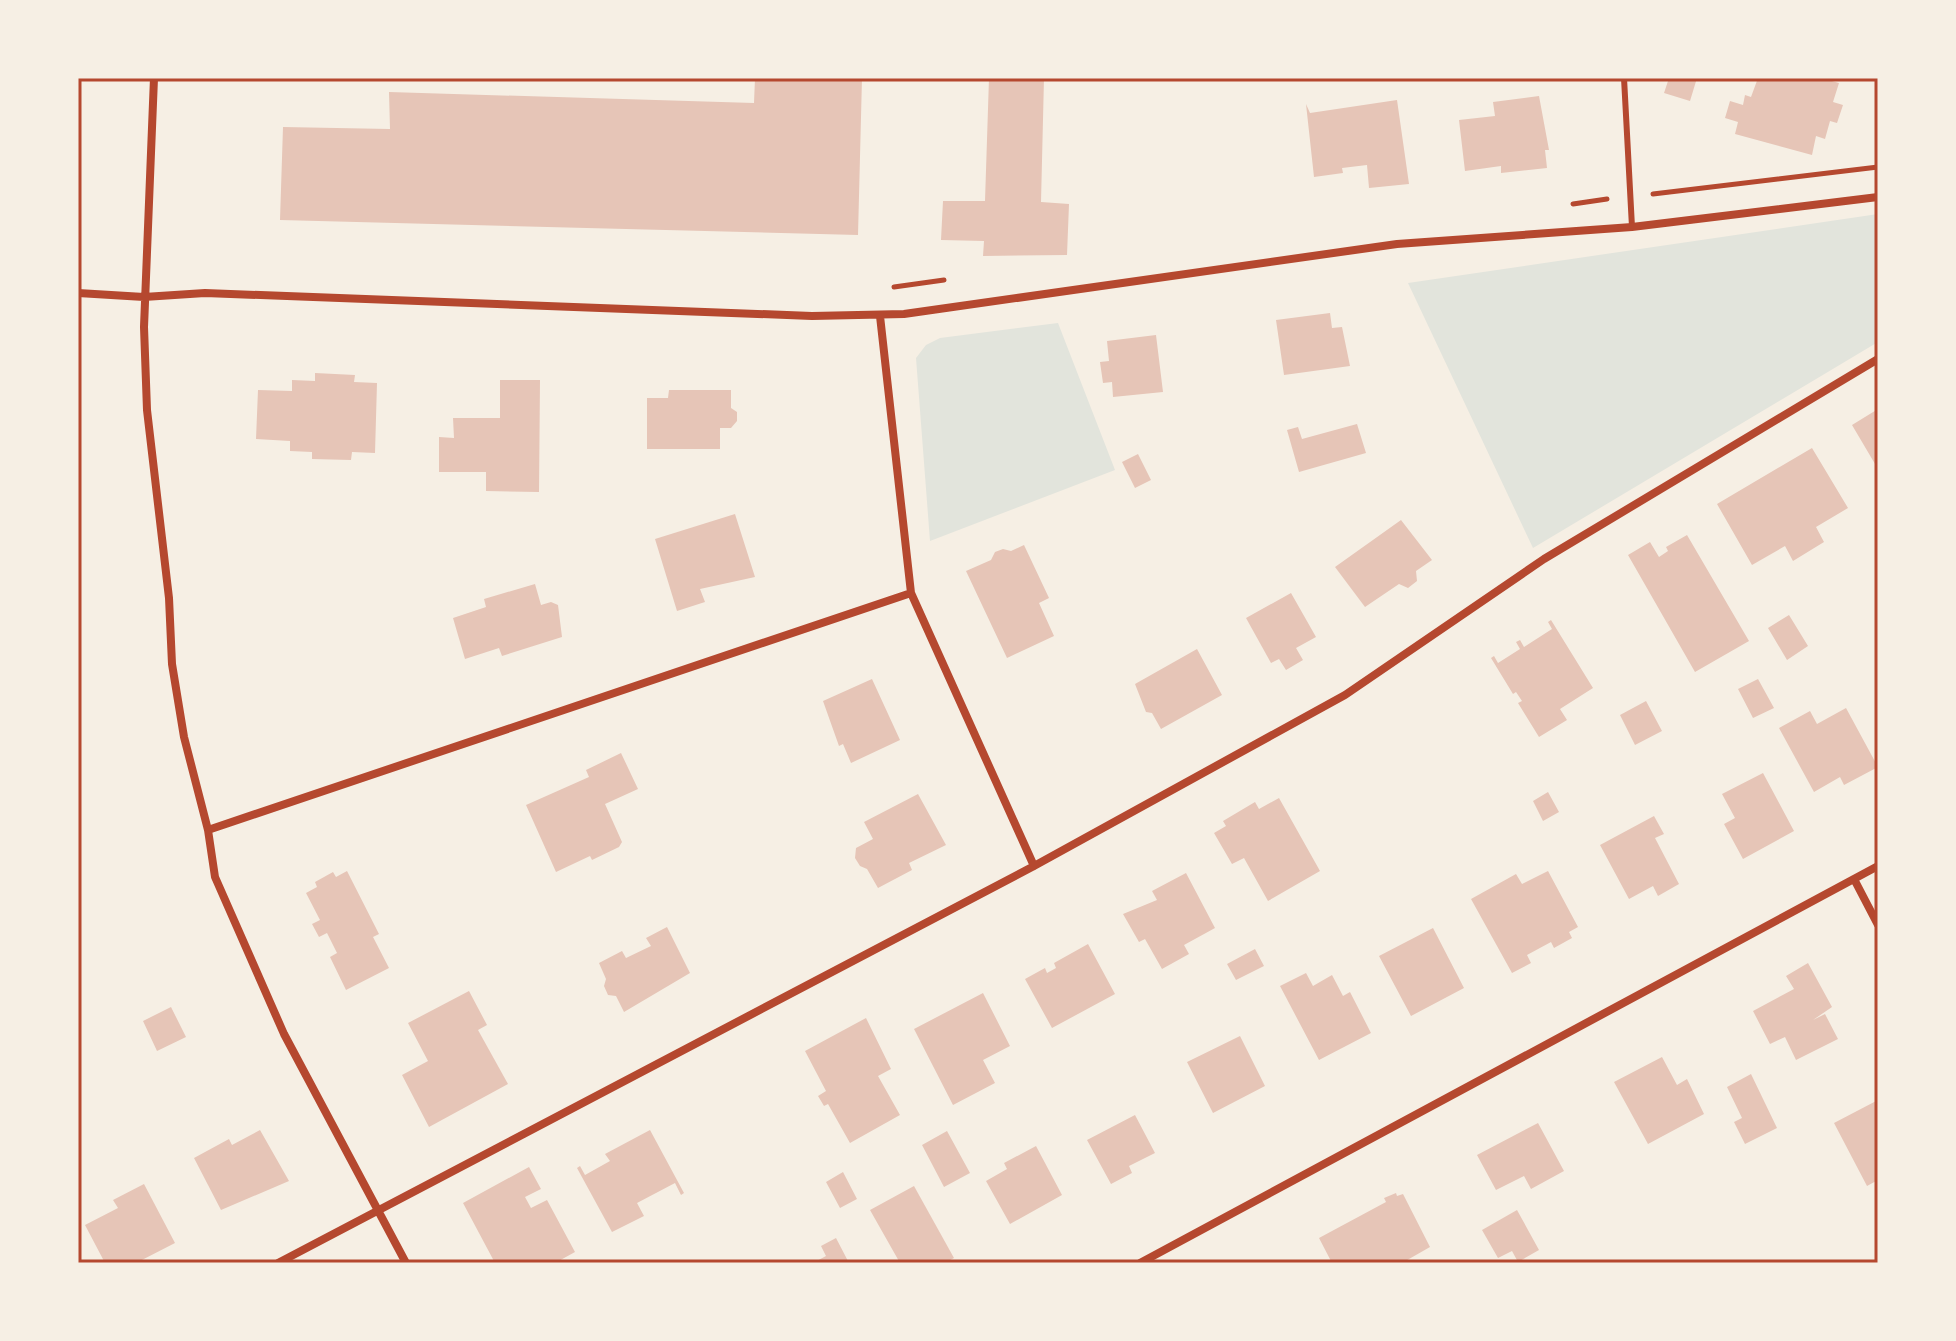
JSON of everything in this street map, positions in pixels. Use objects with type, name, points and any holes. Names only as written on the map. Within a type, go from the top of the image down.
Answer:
[{"type":"street","points":[[154,78],[144,297],[147,410],[169,598],[172,664],[193,779],[208,830],[215,877],[284,1034],[406,1263]]},
{"type":"street","points":[[78,293],[144,297],[205,293],[880,316],[1397,244],[1632,227],[1878,197]]},
{"type":"street","points":[[880,316],[911,593],[1034,866]]},
{"type":"street","points":[[278,1263],[1034,866],[1345,695],[1544,559],[1878,359]]},
{"type":"street","points":[[208,830],[911,593]]},
{"type":"street","points":[[1140,1263],[1878,866]]},
{"type":"street","points":[[1854,879],[1878,925]]},
{"type":"lane","points":[[1624,78],[1632,227]]},
{"type":"path","points":[[1568,204],[1878,167]]},
{"type":"path","points":[[892,287],[951,279]]},
{"type":"shaded area","points":[[1878,214],[1878,342],[1533,548],[1408,283]]},
{"type":"shaded area","points":[[1058,323],[1115,470],[930,541],[916,358],[926,345],[940,338]]},
{"type":"building","points":[[755,78],[862,78],[858,235],[280,220],[283,127],[390,129],[389,92],[754,103]]},
{"type":"building","points":[[989,78],[1044,78],[1041,202],[1069,204],[1067,255],[983,256],[984,241],[941,240],[943,201],[985,201]]},
{"type":"building","points":[[1669,78],[1697,78],[1690,101],[1664,93]]},
{"type":"building","points":[[1758,78],[1821,78],[1839,83],[1833,102],[1843,105],[1837,123],[1830,121],[1825,139],[1816,136],[1812,155],[1735,134],[1738,122],[1725,118],[1730,101],[1743,105],[1745,95],[1751,97]]},
{"type":"building","points":[[1539,96],[1549,150],[1545,150],[1547,168],[1501,173],[1501,166],[1465,171],[1459,120],[1495,116],[1493,102]]},
{"type":"building","points":[[1397,100],[1409,184],[1369,188],[1367,165],[1342,168],[1343,173],[1314,177],[1306,104],[1310,113]]},
{"type":"building","points":[[1330,313],[1332,328],[1342,327],[1350,366],[1284,375],[1276,320]]},
{"type":"building","points":[[1156,335],[1163,392],[1113,397],[1112,382],[1103,383],[1100,362],[1109,361],[1107,341]]},
{"type":"building","points":[[315,373],[355,375],[354,382],[377,383],[375,453],[352,452],[351,460],[312,459],[312,452],[290,451],[290,441],[256,439],[258,390],[292,391],[292,380],[315,381]]},
{"type":"building","points":[[500,380],[540,380],[539,492],[486,491],[486,472],[439,472],[439,437],[454,438],[453,418],[500,418]]},
{"type":"building","points":[[669,390],[731,390],[731,408],[737,412],[737,421],[731,428],[720,428],[720,449],[647,449],[647,398],[668,398]]},
{"type":"building","points":[[1878,409],[1878,469],[1852,425]]},
{"type":"building","points":[[1357,424],[1366,453],[1299,472],[1287,430],[1298,427],[1302,439]]},
{"type":"building","points":[[1812,448],[1848,508],[1816,527],[1824,542],[1793,561],[1785,546],[1752,565],[1717,504]]},
{"type":"building","points":[[1138,454],[1151,480],[1135,488],[1122,462]]},
{"type":"building","points":[[735,514],[755,577],[700,589],[705,602],[677,611],[655,539]]},
{"type":"building","points":[[1401,520],[1432,560],[1416,571],[1417,581],[1408,588],[1399,584],[1365,607],[1335,567]]},
{"type":"building","points":[[1687,535],[1749,641],[1695,672],[1628,555],[1650,542],[1659,557],[1668,551],[1666,547]]},
{"type":"building","points":[[1024,545],[1049,598],[1039,603],[1054,636],[1007,658],[966,571],[991,560],[995,552],[1003,549],[1011,551]]},
{"type":"building","points":[[535,584],[541,605],[551,602],[558,605],[562,637],[502,656],[499,648],[465,659],[453,618],[486,607],[484,599]]},
{"type":"building","points":[[1291,593],[1316,637],[1296,648],[1303,660],[1286,670],[1279,659],[1271,663],[1246,618]]},
{"type":"building","points":[[1789,615],[1808,646],[1787,660],[1768,628]]},
{"type":"building","points":[[1551,620],[1593,688],[1560,709],[1567,720],[1539,737],[1518,703],[1522,701],[1516,692],[1513,694],[1491,658],[1494,656],[1498,663],[1520,649],[1516,642],[1520,640],[1524,647],[1552,629],[1548,622]]},
{"type":"building","points":[[1197,649],[1222,695],[1161,729],[1152,713],[1146,712],[1135,684]]},
{"type":"building","points":[[872,679],[900,740],[851,763],[843,744],[839,746],[823,701]]},
{"type":"building","points":[[1758,679],[1774,708],[1753,718],[1738,689]]},
{"type":"building","points":[[1646,701],[1662,731],[1635,745],[1620,715]]},
{"type":"building","points":[[1846,708],[1878,767],[1844,785],[1840,777],[1814,792],[1779,728],[1810,711],[1817,724]]},
{"type":"building","points":[[621,753],[638,789],[605,804],[622,842],[619,847],[592,860],[590,856],[556,872],[526,805],[589,777],[586,770]]},
{"type":"building","points":[[1763,773],[1794,831],[1743,859],[1724,824],[1735,818],[1722,794]]},
{"type":"building","points":[[1548,792],[1559,812],[1543,821],[1533,801]]},
{"type":"building","points":[[918,794],[946,845],[909,863],[912,870],[878,888],[867,869],[860,866],[855,858],[856,848],[873,839],[864,822]]},
{"type":"building","points":[[1279,798],[1320,871],[1268,901],[1244,858],[1232,864],[1214,833],[1226,826],[1223,821],[1255,802],[1259,809]]},
{"type":"building","points":[[1654,816],[1664,834],[1655,838],[1679,884],[1658,896],[1653,886],[1629,899],[1600,845]]},
{"type":"building","points":[[347,871],[379,934],[373,937],[389,968],[346,990],[330,957],[337,953],[327,933],[319,937],[312,924],[320,920],[306,893],[317,887],[315,882],[333,872],[336,877]]},
{"type":"building","points":[[1548,871],[1578,927],[1569,932],[1572,938],[1554,948],[1551,942],[1527,955],[1531,963],[1512,973],[1471,899],[1516,874],[1522,884]]},
{"type":"building","points":[[1186,873],[1215,928],[1184,945],[1189,954],[1162,969],[1145,939],[1139,942],[1123,914],[1157,900],[1152,891]]},
{"type":"building","points":[[667,927],[690,973],[624,1012],[616,996],[608,995],[604,986],[606,979],[599,963],[622,951],[626,958],[651,946],[646,938]]},
{"type":"building","points":[[1433,928],[1464,988],[1411,1016],[1379,956]]},
{"type":"building","points":[[1088,944],[1115,994],[1052,1028],[1025,979],[1045,968],[1047,973],[1056,968],[1054,963]]},
{"type":"building","points":[[1255,949],[1264,966],[1236,980],[1227,964]]},
{"type":"building","points":[[1808,963],[1832,1007],[1813,1020],[1825,1014],[1838,1039],[1796,1060],[1785,1037],[1770,1044],[1753,1011],[1794,989],[1786,976]]},
{"type":"building","points":[[1306,973],[1313,986],[1332,975],[1343,996],[1350,992],[1371,1033],[1319,1060],[1280,986]]},
{"type":"building","points":[[469,991],[487,1025],[478,1030],[508,1084],[429,1127],[402,1075],[428,1061],[408,1023]]},
{"type":"building","points":[[983,993],[1010,1046],[983,1060],[995,1083],[953,1105],[914,1029]]},
{"type":"building","points":[[171,1007],[186,1037],[157,1051],[143,1021]]},
{"type":"building","points":[[866,1018],[891,1069],[878,1076],[900,1115],[850,1143],[828,1104],[824,1106],[818,1096],[826,1091],[805,1051]]},
{"type":"building","points":[[1240,1036],[1265,1086],[1213,1113],[1187,1062]]},
{"type":"building","points":[[1662,1057],[1677,1085],[1687,1079],[1704,1114],[1648,1144],[1614,1082]]},
{"type":"building","points":[[1751,1074],[1777,1128],[1745,1144],[1734,1122],[1742,1118],[1727,1087]]},
{"type":"building","points":[[1878,1100],[1878,1180],[1867,1186],[1834,1123]]},
{"type":"building","points":[[1135,1115],[1155,1153],[1129,1166],[1132,1173],[1111,1184],[1087,1140]]},
{"type":"building","points":[[1538,1123],[1564,1171],[1531,1189],[1524,1176],[1496,1190],[1477,1155]]},
{"type":"building","points":[[260,1130],[289,1181],[221,1210],[194,1158],[229,1139],[232,1145]]},
{"type":"building","points":[[650,1130],[684,1193],[681,1195],[675,1183],[637,1203],[644,1216],[612,1232],[577,1168],[580,1166],[585,1175],[610,1161],[605,1154]]},
{"type":"building","points":[[947,1131],[970,1173],[944,1187],[922,1145]]},
{"type":"building","points":[[1036,1146],[1062,1195],[1010,1224],[986,1181],[1007,1169],[1004,1163]]},
{"type":"building","points":[[529,1167],[541,1189],[525,1197],[531,1208],[547,1200],[575,1252],[555,1263],[495,1263],[463,1203]]},
{"type":"building","points":[[843,1172],[857,1199],[840,1208],[826,1182]]},
{"type":"building","points":[[144,1184],[175,1243],[136,1263],[105,1263],[85,1225],[118,1208],[113,1200]]},
{"type":"building","points":[[914,1186],[954,1258],[944,1263],[900,1263],[870,1210]]},
{"type":"building","points":[[1396,1193],[1397,1196],[1403,1194],[1430,1247],[1402,1263],[1332,1263],[1319,1238],[1386,1202],[1384,1198]]},
{"type":"building","points":[[1517,1210],[1539,1250],[1518,1262],[1512,1251],[1498,1258],[1482,1230]]},
{"type":"building","points":[[836,1238],[849,1263],[813,1263],[826,1256],[821,1246]]}]
